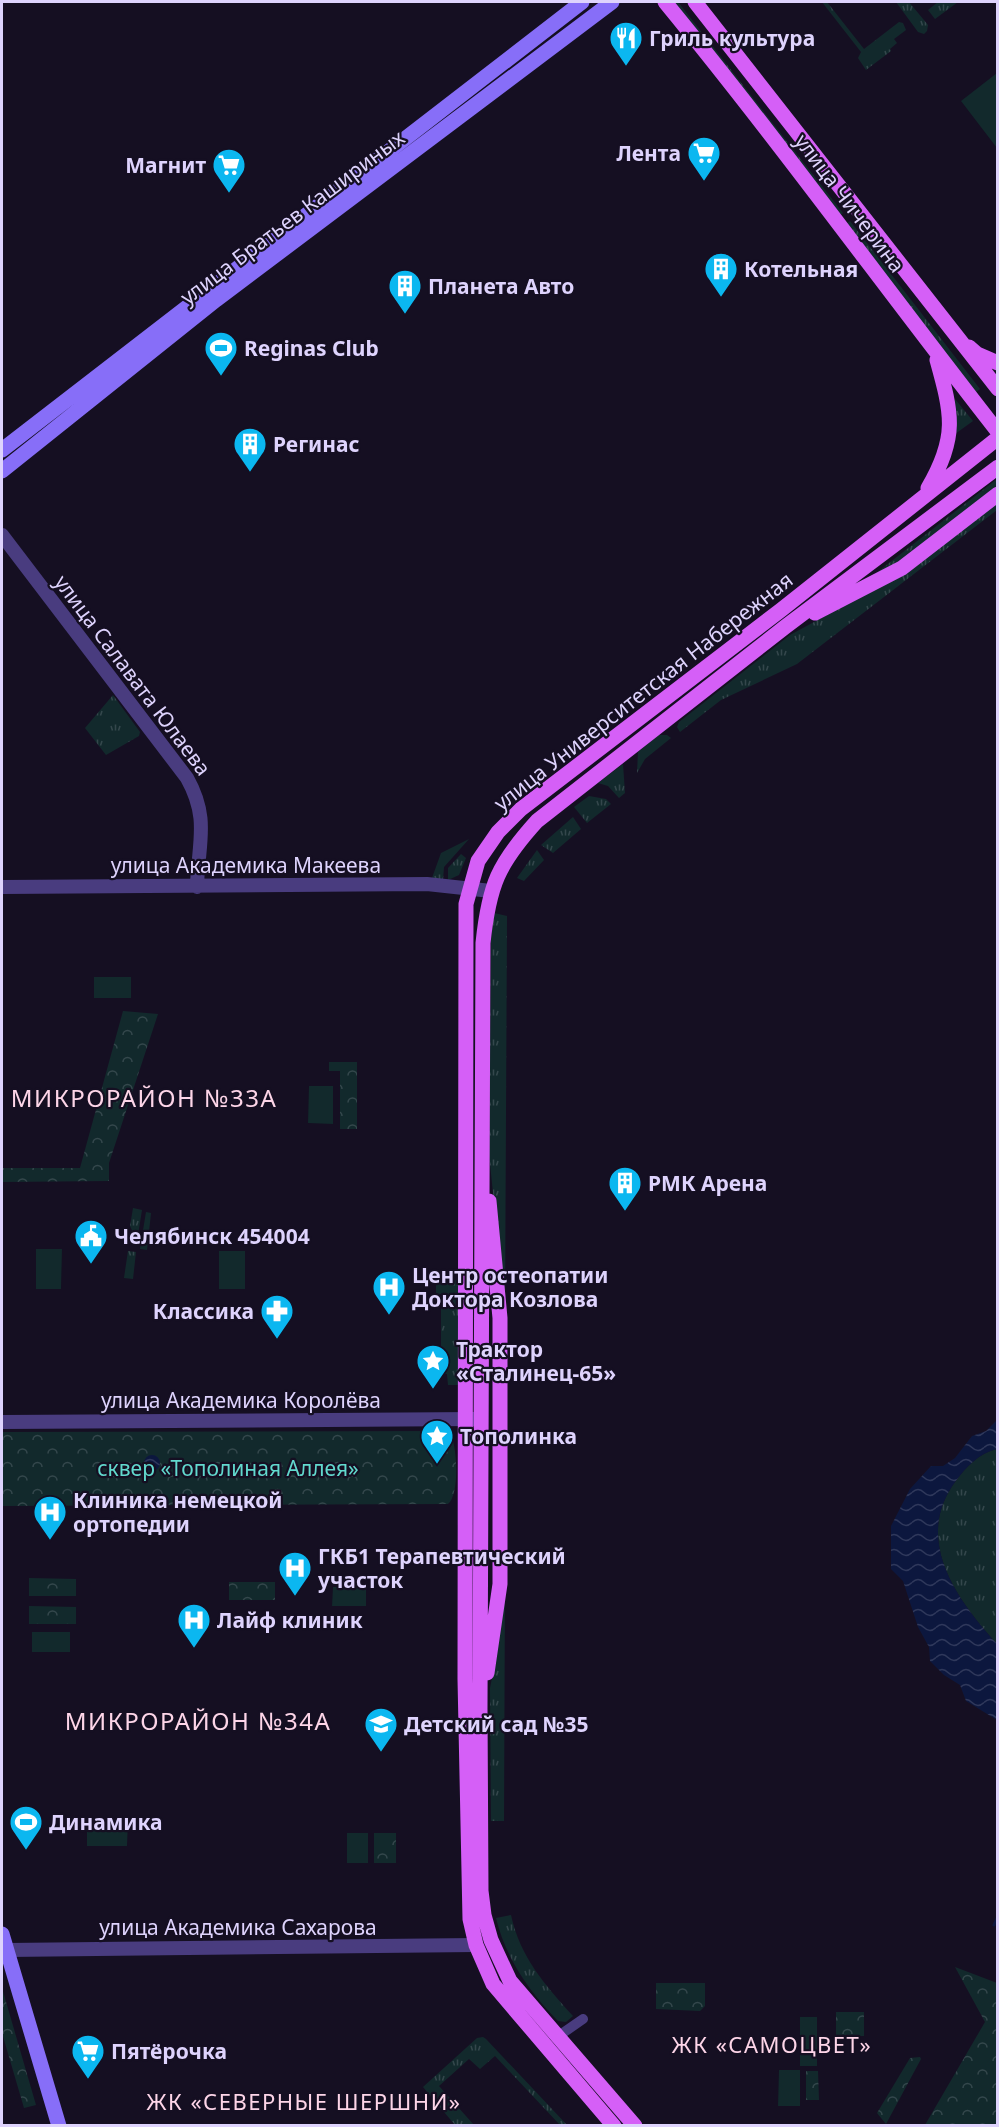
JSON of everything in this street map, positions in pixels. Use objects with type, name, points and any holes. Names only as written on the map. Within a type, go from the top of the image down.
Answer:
[{"type":"main road","name":"улица Братьев Кашириных","points":[[2,471],[74,404],[581,2]]},
{"type":"main road","name":"улица Братьев Кашириных","points":[[2,450],[74,404],[612,2]]},
{"type":"main road","name":"улица Чичерина","points":[[665,2],[852,238],[934,351],[998,432]]},
{"type":"main road","name":"улица Чичерина","points":[[695,2],[998,389]]},
{"type":"main road","points":[[704,2],[708,17]]},
{"type":"main road","points":[[953,333],[977,354],[998,363]]},
{"type":"main road","points":[[924,495],[942,461],[951,424],[934,351]]},
{"type":"main road","name":"улица Университетская Набережная","points":[[635,2126],[510,1981],[491,1940],[482,1891],[465,939],[470,886],[478,861],[498,832],[521,809],[734,646],[998,438]]},
{"type":"main road","name":"улица Университетская Набережная","points":[[614,2126],[507,2003],[488,1976],[476,1945],[468,1895],[472,1419],[483,943],[491,891],[504,862],[537,821],[785,627],[998,467]]},
{"type":"main road","points":[[785,627],[902,568],[998,494]]},
{"type":"main road","points":[[480,1148],[488,1193],[500,1318],[500,1584],[480,1709]]},
{"type":"main road","points":[[2,1934],[4,1950],[59,2126]]},
{"type":"main road","points":[[476,1945],[491,1940]]},
{"type":"street","name":"улица Салавата Юлаева","points":[[2,535],[187,778],[195,794],[202,819],[197,887]]},
{"type":"street","name":"улица Академика Макеева","points":[[2,887],[427,884],[470,886],[491,891]]},
{"type":"street","name":"улица Академика Королёва","points":[[2,1422],[472,1419]]},
{"type":"street","name":"улица Академика Сахарова","points":[[4,1950],[476,1945]]},
{"type":"street","points":[[557,2037],[583,2019]]},
{"type":"green space","points":[[672,2],[678,2],[843,213],[839,216]]},
{"type":"green space","points":[[822,2],[827,2],[864,49],[899,22],[903,23],[906,30],[894,39],[897,43],[890,49],[891,51],[866,70],[858,58],[861,52]]},
{"type":"green space","points":[[896,2],[909,2],[928,25],[924,34],[918,32]]},
{"type":"green space","points":[[938,2],[958,2],[935,19],[928,10]]},
{"type":"green space","points":[[997,73],[998,148],[961,101]]},
{"type":"green space","points":[[850,221],[980,389],[976,392],[846,224]]},
{"type":"green space","points":[[955,399],[973,421],[955,434]]},
{"type":"green space","points":[[997,479],[997,488],[898,565],[862,584]]},
{"type":"green space","points":[[997,500],[997,510],[797,664],[721,700],[680,732],[677,727],[679,722],[790,635],[851,602]]},
{"type":"green space","points":[[113,695],[140,732],[139,736],[106,755],[85,728]]},
{"type":"green space","points":[[659,735],[667,735],[671,738],[645,759],[637,773],[638,752]]},
{"type":"green space","points":[[623,764],[625,793],[619,798],[608,786],[598,783]]},
{"type":"green space","points":[[589,796],[606,799],[611,804],[587,823],[574,807]]},
{"type":"green space","points":[[573,817],[581,829],[553,853],[541,845]]},
{"type":"green space","points":[[469,839],[444,867],[443,880],[432,878],[441,853]]},
{"type":"green space","points":[[537,850],[544,860],[524,881],[517,878]]},
{"type":"green space","points":[[461,854],[466,858],[459,875],[448,880],[448,868]]},
{"type":"green space","points":[[494,913],[507,916],[505,1309],[489,1154],[491,938]]},
{"type":"green space","points":[[94,977],[131,977],[131,998],[94,998]]},
{"type":"green space","points":[[123,1011],[158,1014],[109,1163],[109,1181],[2,1182],[2,1168],[80,1168]]},
{"type":"green space","points":[[329,1062],[357,1062],[357,1129],[340,1129],[340,1071],[329,1071]]},
{"type":"green space","points":[[309,1086],[333,1086],[333,1124],[308,1123]]},
{"type":"green space","points":[[133,1208],[142,1210],[137,1241],[130,1226]]},
{"type":"green space","points":[[146,1212],[151,1213],[147,1250],[140,1249]]},
{"type":"green space","points":[[36,1249],[62,1249],[61,1289],[36,1289]]},
{"type":"green space","points":[[128,1251],[136,1252],[133,1279],[124,1278]]},
{"type":"green space","points":[[219,1251],[245,1251],[245,1289],[219,1289]]},
{"type":"green space","points":[[458,1280],[458,1385],[448,1385],[447,1374],[441,1374],[441,1294],[436,1294],[436,1281]]},
{"type":"green space","name":"сквер «Тополиная Аллея»","points":[[448,1431],[456,1456],[456,1479],[452,1499],[448,1504],[2,1506],[2,1432]]},
{"type":"green space","points":[[997,1449],[997,1644],[955,1589],[945,1568],[939,1547],[938,1526],[943,1504],[959,1476],[979,1457]]},
{"type":"green space","points":[[505,1572],[504,1821],[491,1821],[490,1688],[497,1653]]},
{"type":"green space","points":[[29,1578],[76,1579],[76,1596],[29,1596]]},
{"type":"green space","points":[[229,1582],[275,1582],[275,1600],[229,1600]]},
{"type":"green space","points":[[333,1587],[366,1587],[366,1606],[332,1606]]},
{"type":"green space","points":[[29,1606],[76,1607],[76,1624],[29,1624]]},
{"type":"green space","points":[[32,1632],[70,1632],[70,1652],[32,1652]]},
{"type":"green space","points":[[87,1821],[128,1821],[127,1846],[87,1846]]},
{"type":"green space","points":[[347,1833],[368,1833],[368,1863],[347,1863]]},
{"type":"green space","points":[[374,1833],[396,1833],[396,1863],[374,1863]]},
{"type":"green space","points":[[511,1915],[527,1957],[543,1981],[573,2016],[566,2022],[558,2021],[547,2010],[512,1961],[496,1918]]},
{"type":"green space","points":[[955,1967],[997,1983],[997,2125],[925,2125],[985,2022]]},
{"type":"green space","points":[[656,1983],[705,1983],[705,2006],[700,2011],[656,2009]]},
{"type":"green space","points":[[2,1988],[36,2105],[24,2108],[2,2033]]},
{"type":"green space","points":[[836,2012],[864,2012],[864,2036],[836,2036]]},
{"type":"green space","points":[[800,2017],[817,2017],[817,2066],[800,2066]]},
{"type":"green space","points":[[483,2037],[567,2125],[560,2125],[495,2056],[480,2069],[469,2059],[439,2086],[474,2125],[455,2125],[423,2087],[477,2038]]},
{"type":"green space","points":[[920,2057],[886,2124],[877,2113],[910,2058]]},
{"type":"green space","points":[[779,2070],[800,2070],[800,2106],[778,2106]]},
{"type":"green space","points":[[806,2071],[818,2071],[819,2100],[806,2100]]},
{"type":"water","points":[[997,1420],[997,1449],[979,1457],[959,1476],[943,1504],[938,1526],[939,1547],[945,1568],[955,1589],[997,1644],[997,1720],[966,1701],[960,1685],[944,1675],[930,1661],[929,1647],[918,1627],[903,1581],[891,1569],[891,1526],[910,1489],[931,1466],[943,1466],[955,1458],[972,1436],[986,1431]]},
{"type":"water","points":[[152,1455],[160,1463],[152,1471],[144,1463]]},
{"type":"waterway","points":[[994,1925],[998,1917]]},
{"type":"place","name":"Гриль культура","points":[[626,67]]},
{"type":"place","name":"Лента","points":[[704,182]]},
{"type":"place","name":"Магнит","points":[[229,194]]},
{"type":"place","name":"Котельная","points":[[721,298]]},
{"type":"place","name":"Планета Авто","points":[[405,315]]},
{"type":"place","name":"Reginas Club","points":[[221,377]]},
{"type":"place","name":"Регинас","points":[[250,473]]},
{"type":"place","name":"РМК Арена","points":[[625,1212]]},
{"type":"place","name":"Челябинск 454004","points":[[91,1265]]},
{"type":"place","name":"Центр остеопатии Доктора Козлова","points":[[389,1316]]},
{"type":"place","name":"Классика","points":[[277,1340]]},
{"type":"place","name":"Трактор «Сталинец-65»","points":[[433,1390]]},
{"type":"place","name":"Тополинка","points":[[437,1465]]},
{"type":"place","name":"Клиника немецкой ортопедии","points":[[50,1541]]},
{"type":"place","name":"ГКБ1 Терапевтический участок","points":[[295,1597]]},
{"type":"place","name":"Лайф клиник","points":[[194,1649]]},
{"type":"place","name":"Детский сад №35","points":[[381,1753]]},
{"type":"place","name":"Динамика","points":[[26,1851]]},
{"type":"place","name":"Пятёрочка","points":[[88,2080]]},
{"type":"district","name":"МИКРОРАЙОН №33А","points":[[144,1097]]},
{"type":"district","name":"МИКРОРАЙОН №34А","points":[[198,1720]]},
{"type":"district","name":"ЖК «САМОЦВЕТ»","points":[[772,2044]]},
{"type":"district","name":"ЖК «СЕВЕРНЫЕ ШЕРШНИ»","points":[[304,2101]]}]
